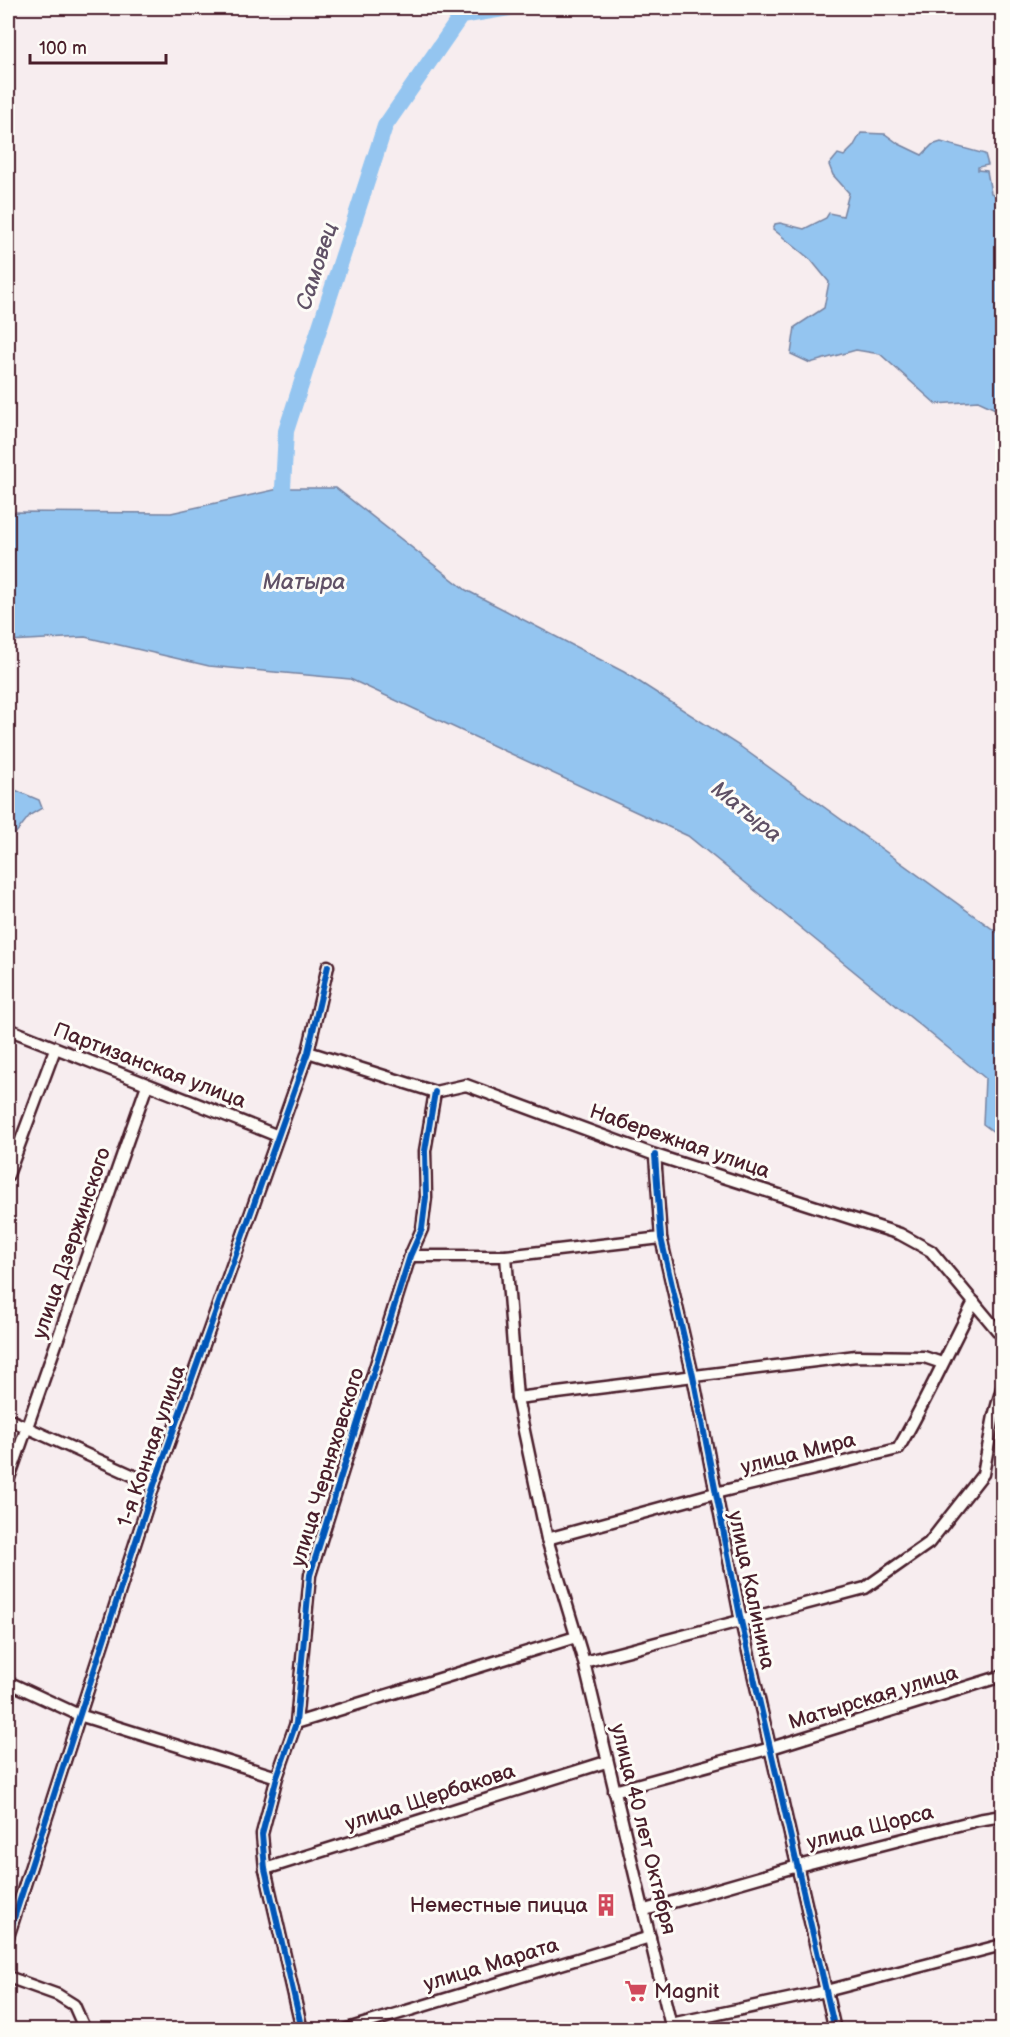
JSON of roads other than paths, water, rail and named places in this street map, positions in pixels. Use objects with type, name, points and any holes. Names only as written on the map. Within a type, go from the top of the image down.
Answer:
[{"type":"street","name":"1-я Конная улица","points":[[8,1937],[154,1485],[308,1052],[328,966]]},
{"type":"street","name":"Партизанская улица","points":[[8,1029],[278,1136]]},
{"type":"street","points":[[8,1175],[55,1049]]},
{"type":"street","points":[[308,1052],[435,1092]]},
{"type":"street","name":"улица Дзержинского","points":[[8,1481],[147,1085]]},
{"type":"street","name":"Набережная улица","points":[[435,1092],[466,1085],[655,1155],[900,1234],[930,1251],[1002,1336]]},
{"type":"street","name":"улица Черняховского","points":[[302,2030],[266,1869],[262,1834],[277,1777],[296,1723],[310,1575],[410,1256],[422,1229],[426,1197],[425,1151],[435,1092]]},
{"type":"street","name":"улица Калинина","points":[[655,1155],[661,1238],[693,1376],[741,1621],[835,2030]]},
{"type":"street","points":[[410,1256],[506,1256],[661,1238]]},
{"type":"street","name":"улица 40 лет Октября","points":[[506,1256],[517,1398],[547,1539],[584,1662],[606,1761],[645,1910],[671,2027]]},
{"type":"street","name":"улица Мира","points":[[547,1539],[715,1493],[898,1449],[922,1407],[974,1302]]},
{"type":"street","points":[[517,1398],[856,1356],[924,1357],[942,1363]]},
{"type":"street","points":[[584,1662],[865,1588],[929,1543],[983,1474],[1002,1388]]},
{"type":"street","points":[[8,1419],[154,1485]]},
{"type":"street","points":[[296,1723],[576,1637]]},
{"type":"street","name":"Матырская улица","points":[[614,1791],[771,1748],[1002,1677]]},
{"type":"street","points":[[8,1682],[79,1714],[277,1777]]},
{"type":"street","name":"улица Щербакова","points":[[266,1869],[606,1761]]},
{"type":"street","name":"улица Щорса","points":[[645,1910],[798,1866],[978,1820],[1002,1816]]},
{"type":"street","name":"улица Марата","points":[[344,2030],[650,1937]]},
{"type":"street","points":[[671,2027],[826,1991],[1002,1945]]},
{"type":"street","points":[[8,1977],[58,1995],[75,2005],[85,2030]]},
{"type":"water","points":[[861,133],[885,134],[922,155],[932,145],[941,142],[985,154],[988,165],[978,167],[978,170],[987,171],[991,193],[1002,200],[1002,412],[978,401],[936,404],[880,354],[856,350],[810,363],[791,354],[795,327],[824,308],[829,282],[811,260],[773,229],[775,224],[780,223],[804,229],[826,218],[829,213],[843,216],[849,193],[833,175],[829,165],[838,154],[844,156],[853,147]]},
{"type":"water","name":"Матыра","points":[[283,488],[336,488],[466,590],[624,672],[741,747],[1002,936],[1002,1138],[983,1124],[985,1078],[688,836],[350,679],[209,666],[85,637],[8,641],[8,512],[171,513]]},
{"type":"water","points":[[8,787],[39,800],[42,808],[30,815],[15,834],[8,835]]},
{"type":"waterway","name":"Самовец","points":[[287,509],[283,488],[286,431],[385,126],[461,16],[509,8]]},
{"type":"place","name":"Неместные пицца","points":[[606,1905]]},
{"type":"place","name":"Magnit","points":[[636,1991]]}]
